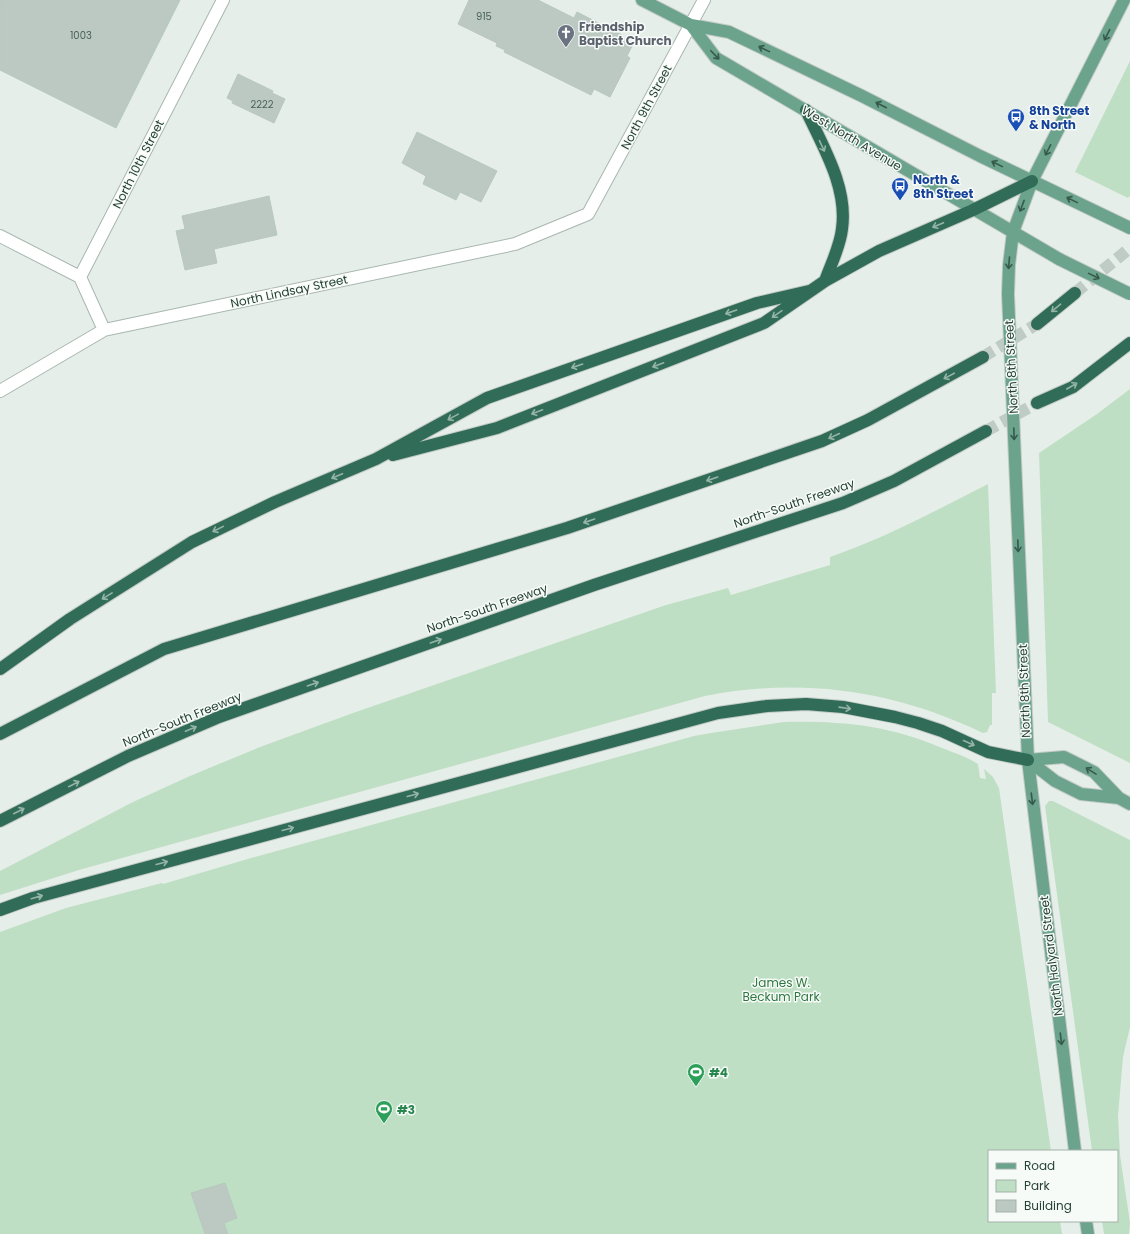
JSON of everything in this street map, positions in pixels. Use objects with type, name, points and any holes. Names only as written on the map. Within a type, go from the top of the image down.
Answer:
[{"type":"highway","points":[[806,110],[833,169],[839,188],[843,212],[842,230],[837,251],[825,281]]},
{"type":"highway","points":[[376,459],[497,428],[764,323],[809,291],[879,251],[973,210],[1032,181]]},
{"type":"highway","points":[[0,669],[70,620],[192,542],[275,502],[376,459],[487,398],[757,303],[809,291]]},
{"type":"highway","points":[[1037,324],[1075,292]]},
{"type":"highway","points":[[1037,403],[1072,387],[1130,344]]},
{"type":"highway","points":[[0,734],[164,649],[567,528],[822,441],[868,420],[984,357]]},
{"type":"highway","name":"North-South Freeway","points":[[0,821],[128,756],[219,717],[594,585],[843,503],[894,481],[986,431]]},
{"type":"highway","points":[[0,910],[33,898],[718,713],[767,706],[806,704],[843,707],[918,723],[942,731],[988,752],[1028,760]]},
{"type":"main road","name":"West North Avenue","points":[[642,0],[691,25],[729,32],[1130,228]]},
{"type":"main road","name":"North 8th Street","points":[[1028,760],[1008,294],[1009,265],[1013,232],[1032,181],[1124,0]]},
{"type":"main road","name":"West North Avenue","points":[[691,25],[716,58],[973,210],[1060,259],[1130,294]]},
{"type":"main road","points":[[1028,760],[1064,757],[1094,772],[1118,798]]},
{"type":"main road","points":[[1028,760],[1055,781],[1081,794],[1118,798],[1130,804]]},
{"type":"main road","name":"North Halyard Street","points":[[1028,760],[1075,1150]]},
{"type":"main road","points":[[1086,1222],[1088,1234]]},
{"type":"street","name":"North 10th Street","points":[[80,277],[222,0]]},
{"type":"street","name":"North 9th Street","points":[[588,214],[704,0]]},
{"type":"street","name":"North Lindsay Street","points":[[0,391],[104,330],[515,244],[588,214]]},
{"type":"street","points":[[0,236],[80,277],[104,330]]},
{"type":"green space","points":[[1130,61],[1130,196],[1128,198],[1075,172]]},
{"type":"green space","points":[[1130,389],[1130,763],[1048,722],[1039,453],[1097,414]]},
{"type":"green space","points":[[988,484],[996,693],[992,693],[992,725],[990,725],[987,732],[983,733],[949,718],[916,706],[881,697],[847,691],[812,688],[741,690],[705,696],[79,870],[0,895],[0,871],[133,802],[190,776],[260,747],[353,713],[666,605],[728,588],[731,595],[830,565],[830,557],[871,541],[930,514]]},
{"type":"green space","name":"James W. Beckum Park","points":[[784,722],[826,722],[884,729],[922,740],[961,755],[978,764],[980,778],[986,779],[984,769],[993,777],[999,788],[1051,1150],[988,1150],[988,1222],[1060,1222],[1062,1234],[0,1234],[0,932],[66,908],[162,883],[163,884],[251,858],[694,736]]},
{"type":"green space","points":[[1049,801],[1053,801],[1130,840],[1130,1027],[1123,1057],[1118,1116],[1120,1155],[1130,1223],[1129,1234],[1104,1234],[1102,1222],[1118,1222],[1118,1150],[1092,1150],[1045,806]]},
{"type":"building","points":[[0,0],[180,0],[116,128],[0,70]]},
{"type":"building","name":"Friendship Baptist Church","points":[[469,0],[538,0],[574,18],[577,12],[622,35],[620,38],[633,44],[627,56],[630,58],[610,97],[594,89],[591,95],[504,52],[505,50],[496,46],[497,43],[458,24]]},
{"type":"building","points":[[238,74],[273,91],[272,93],[285,99],[274,123],[232,103],[233,101],[227,98]]},
{"type":"building","points":[[417,132],[497,171],[481,202],[460,192],[456,200],[423,184],[426,176],[402,163]]},
{"type":"building","points":[[269,196],[277,235],[214,249],[217,263],[185,270],[176,231],[185,229],[182,216]]},
{"type":"building","points":[[225,1183],[237,1218],[224,1223],[228,1234],[205,1234],[191,1193]]},
{"type":"tunnel","points":[[1075,293],[1130,248]]},
{"type":"tunnel","points":[[983,357],[1037,324]]},
{"type":"tunnel","points":[[986,431],[1037,403]]},
{"type":"place","name":"Friendship Baptist Church","points":[[566,48]]},
{"type":"place","name":"8th Street & North","points":[[1016,132]]},
{"type":"place","name":"North & 8th Street","points":[[900,201]]},
{"type":"place","name":"#4","points":[[696,1087]]},
{"type":"place","name":"#3","points":[[384,1124]]}]
